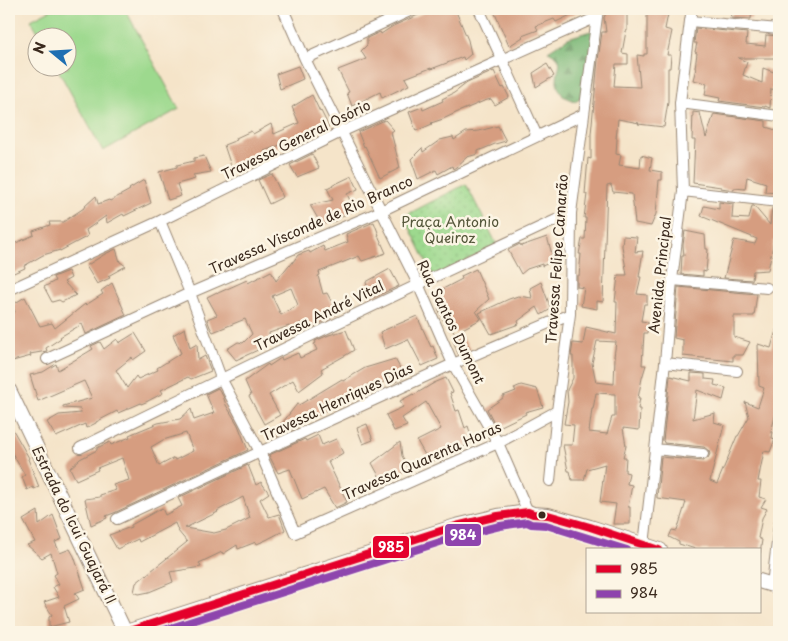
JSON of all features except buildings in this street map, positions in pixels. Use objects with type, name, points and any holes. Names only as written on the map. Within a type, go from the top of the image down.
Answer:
[{"type":"main road","name":"Estrada do Icui Guajará II","points":[[9,390],[126,632]]},
{"type":"main road","points":[[126,632],[456,526],[498,516],[528,512],[556,517],[654,548]]},
{"type":"street","name":"Rua Santos Dumont","points":[[283,9],[305,59],[418,284],[453,364],[498,443],[528,512]]},
{"type":"street","points":[[305,59],[396,13],[414,9]]},
{"type":"street","points":[[479,9],[536,136]]},
{"type":"street","name":"Avenida Principal","points":[[644,545],[683,191],[680,103],[692,9]]},
{"type":"street","name":"Travessa General Osório","points":[[9,290],[160,221],[341,132],[502,60],[597,13]]},
{"type":"street","name":"Travessa Felipe Camarão","points":[[550,481],[570,314],[571,213],[597,13]]},
{"type":"street","points":[[690,21],[779,29]]},
{"type":"street","points":[[680,103],[779,116]]},
{"type":"street","name":"Travessa Visconde de Rio Branco","points":[[48,359],[190,293],[381,211],[584,114]]},
{"type":"street","points":[[683,191],[779,202]]},
{"type":"street","name":"Travessa André Vital","points":[[80,448],[221,378],[571,213]]},
{"type":"street","points":[[160,221],[190,293],[221,378],[260,452]]},
{"type":"street","points":[[672,280],[767,288]]},
{"type":"street","name":"Travessa Henriques Dias","points":[[117,519],[453,364],[570,314]]},
{"type":"street","points":[[665,363],[737,371]]},
{"type":"street","name":"Travessa Quarenta Horas","points":[[260,452],[296,533],[498,443],[557,411]]},
{"type":"street","points":[[655,449],[703,454]]},
{"type":"street","points":[[770,584],[779,525]]},
{"type":"green space","points":[[52,9],[125,9],[179,109],[103,151],[63,78],[78,78],[78,28],[36,28],[31,20]]},
{"type":"green space","points":[[594,30],[595,70],[593,79],[589,88],[575,101],[563,96],[557,81],[559,60],[548,51],[568,38]]},
{"type":"green space","name":"Praça Antonio Queiroz","points":[[466,184],[497,245],[434,277],[404,216]]},
{"type":"transit line","name":"985","points":[[126,632],[456,526],[498,516],[528,512],[548,515],[653,548]]},
{"type":"transit line","name":"984","points":[[158,632],[459,536],[500,526],[527,522],[546,525],[621,548]]}]
